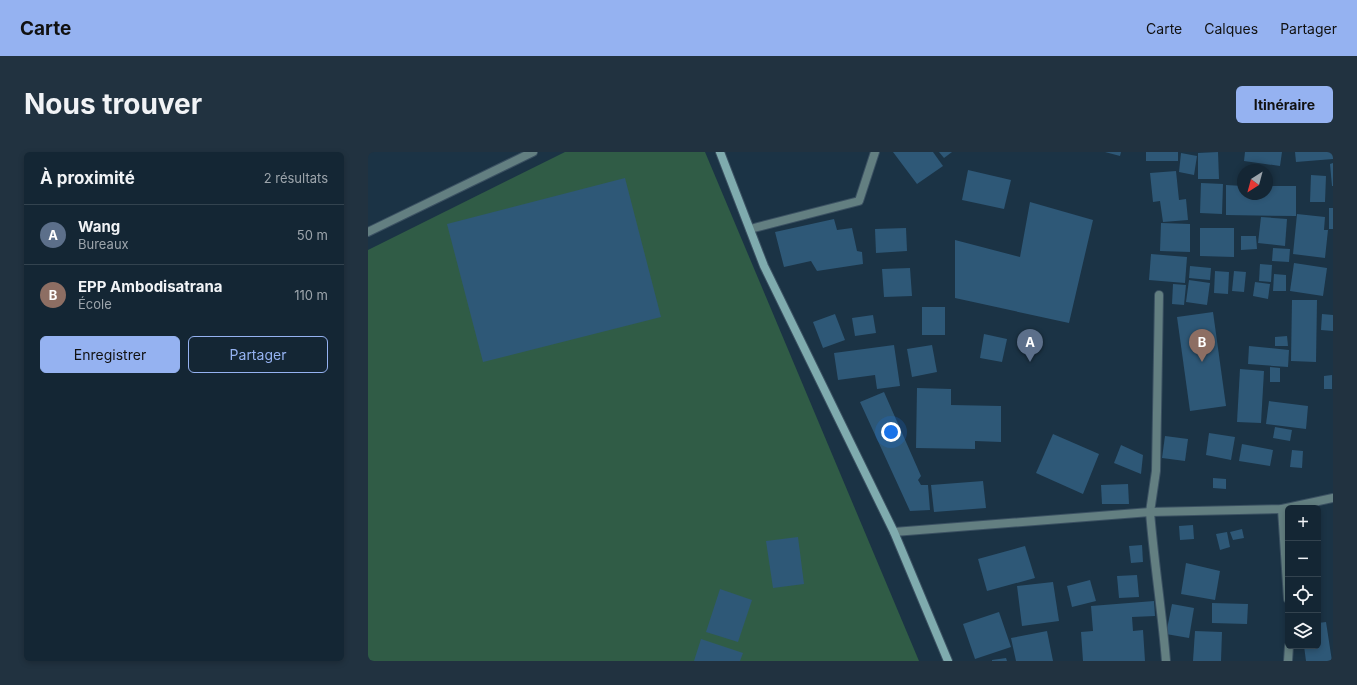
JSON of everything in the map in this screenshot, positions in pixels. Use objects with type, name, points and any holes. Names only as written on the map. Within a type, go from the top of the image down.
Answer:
[{"type":"main road","points":[[720,152],[764,266],[894,532],[948,661]]},
{"type":"street","points":[[368,232],[532,152]]},
{"type":"street","points":[[750,229],[859,201],[875,152]]},
{"type":"street","points":[[1159,295],[1156,471],[1150,512],[1163,619],[1166,661]]},
{"type":"street","points":[[894,532],[1150,512],[1282,509],[1333,498]]},
{"type":"street","points":[[1282,509],[1287,577]]},
{"type":"street","points":[[1288,661],[1289,649]]},
{"type":"green space","points":[[565,152],[705,152],[919,661],[368,661],[368,250]]},
{"type":"building","points":[[893,152],[933,152],[943,166],[917,184]]},
{"type":"building","points":[[939,152],[952,152],[944,158]]},
{"type":"building","points":[[1105,152],[1121,152],[1120,156]]},
{"type":"building","points":[[1146,152],[1178,152],[1178,161],[1146,161]]},
{"type":"building","points":[[1218,152],[1219,179],[1198,179],[1198,153]]},
{"type":"building","points":[[1245,152],[1282,152],[1280,166],[1244,161]]},
{"type":"building","points":[[1295,152],[1333,152],[1333,159],[1296,162]]},
{"type":"building","points":[[1181,153],[1197,156],[1194,175],[1179,172]]},
{"type":"building","points":[[1333,163],[1333,186],[1332,186],[1330,164]]},
{"type":"building","points":[[968,170],[1011,180],[1004,209],[962,200]]},
{"type":"building","points":[[1176,171],[1179,200],[1186,199],[1188,220],[1163,222],[1160,201],[1153,202],[1150,173]]},
{"type":"building","points":[[1311,175],[1326,176],[1325,202],[1310,202]]},
{"type":"building","points":[[625,178],[661,317],[483,362],[447,224]]},
{"type":"building","points":[[1201,183],[1223,184],[1222,214],[1200,213]]},
{"type":"building","points":[[1226,185],[1237,186],[1237,200],[1273,200],[1273,186],[1296,186],[1296,216],[1226,215]]},
{"type":"building","points":[[1030,202],[1093,220],[1069,323],[955,298],[955,240],[1020,257]]},
{"type":"building","points":[[1329,208],[1333,208],[1333,229],[1329,229]]},
{"type":"building","points":[[1297,214],[1325,217],[1324,230],[1328,230],[1325,258],[1293,254]]},
{"type":"building","points":[[1261,217],[1287,219],[1285,246],[1258,243]]},
{"type":"building","points":[[834,219],[837,230],[852,228],[857,251],[862,252],[863,264],[817,271],[811,261],[784,267],[775,232]]},
{"type":"building","points":[[1161,223],[1190,224],[1190,252],[1160,251]]},
{"type":"building","points":[[906,228],[907,251],[876,253],[875,229]]},
{"type":"building","points":[[1200,228],[1234,228],[1234,257],[1200,256]]},
{"type":"building","points":[[1241,236],[1256,236],[1257,249],[1241,250]]},
{"type":"building","points":[[1273,248],[1290,249],[1289,262],[1272,261]]},
{"type":"building","points":[[1151,254],[1187,257],[1185,283],[1149,280]]},
{"type":"building","points":[[1294,263],[1327,268],[1323,296],[1290,291]]},
{"type":"building","points":[[1260,264],[1272,265],[1271,282],[1259,281]]},
{"type":"building","points":[[1190,266],[1211,268],[1210,280],[1189,278]]},
{"type":"building","points":[[910,268],[912,296],[884,297],[882,269]]},
{"type":"building","points":[[1215,271],[1229,272],[1228,294],[1214,293]]},
{"type":"building","points":[[1234,271],[1246,272],[1244,292],[1232,291]]},
{"type":"building","points":[[1274,274],[1286,275],[1286,291],[1273,291]]},
{"type":"building","points":[[1189,280],[1210,283],[1207,305],[1186,302]]},
{"type":"building","points":[[1255,282],[1270,284],[1268,299],[1253,296]]},
{"type":"building","points":[[1173,284],[1186,285],[1184,305],[1172,304]]},
{"type":"building","points":[[1292,300],[1317,300],[1316,362],[1291,361]]},
{"type":"building","points":[[922,307],[945,307],[945,335],[922,335]]},
{"type":"building","points":[[1213,312],[1226,406],[1190,411],[1177,317]]},
{"type":"building","points":[[835,314],[845,340],[823,348],[813,322]]},
{"type":"building","points":[[1322,314],[1333,315],[1333,331],[1321,330]]},
{"type":"building","points":[[873,315],[876,333],[855,336],[852,318]]},
{"type":"building","points":[[984,334],[1007,339],[1002,362],[980,358]]},
{"type":"building","points":[[1287,336],[1288,346],[1275,346],[1275,337]]},
{"type":"building","points":[[894,345],[900,386],[877,389],[875,375],[838,380],[834,353]]},
{"type":"building","points":[[932,345],[937,372],[912,377],[907,349]]},
{"type":"building","points":[[1249,346],[1289,350],[1288,367],[1248,364]]},
{"type":"building","points":[[1270,367],[1280,368],[1280,382],[1270,382]]},
{"type":"building","points":[[1240,369],[1264,371],[1261,423],[1237,422]]},
{"type":"building","points":[[1332,375],[1332,389],[1324,389],[1324,376]]},
{"type":"building","points":[[917,388],[951,389],[951,405],[1001,406],[1001,442],[975,441],[975,449],[916,448]]},
{"type":"building","points":[[884,392],[921,476],[918,480],[921,485],[928,485],[930,510],[910,511],[860,402]]},
{"type":"building","points":[[1269,401],[1308,406],[1306,429],[1266,424]]},
{"type":"building","points":[[1275,427],[1292,430],[1290,441],[1273,438]]},
{"type":"building","points":[[1209,433],[1235,437],[1231,460],[1206,455]]},
{"type":"building","points":[[1053,434],[1099,454],[1083,494],[1036,473]]},
{"type":"building","points":[[1165,436],[1188,439],[1185,461],[1162,458]]},
{"type":"building","points":[[1242,444],[1273,450],[1270,466],[1239,461]]},
{"type":"building","points":[[1121,445],[1143,455],[1141,474],[1114,463]]},
{"type":"building","points":[[1292,450],[1303,451],[1302,468],[1290,467]]},
{"type":"building","points":[[1213,478],[1226,479],[1226,489],[1213,488]]},
{"type":"building","points":[[983,481],[986,508],[934,512],[931,485]]},
{"type":"building","points":[[1128,484],[1129,504],[1102,504],[1101,485]]},
{"type":"building","points":[[1193,525],[1194,539],[1180,540],[1179,526]]},
{"type":"building","points":[[1242,529],[1244,538],[1233,540],[1230,532]]},
{"type":"building","points":[[1227,532],[1230,547],[1220,550],[1216,534]]},
{"type":"building","points":[[798,537],[804,584],[773,588],[766,541]]},
{"type":"building","points":[[1142,545],[1143,562],[1131,563],[1129,546]]},
{"type":"building","points":[[1025,546],[1035,578],[987,591],[978,559]]},
{"type":"building","points":[[1186,563],[1220,571],[1215,600],[1181,594]]},
{"type":"building","points":[[1137,575],[1139,597],[1119,598],[1117,576]]},
{"type":"building","points":[[1090,580],[1096,601],[1072,607],[1067,586]]},
{"type":"building","points":[[1053,582],[1059,621],[1022,626],[1017,586]]},
{"type":"building","points":[[720,589],[752,600],[738,642],[706,632]]},
{"type":"building","points":[[1154,601],[1155,616],[1132,617],[1133,631],[1143,630],[1145,661],[1083,661],[1081,632],[1093,631],[1091,606]]},
{"type":"building","points":[[1212,603],[1248,604],[1247,624],[1212,623]]},
{"type":"building","points":[[1172,604],[1194,608],[1189,638],[1166,634]]},
{"type":"building","points":[[999,612],[1011,647],[975,659],[963,624]]},
{"type":"building","points":[[1326,622],[1332,661],[1306,661],[1304,649],[1321,649],[1321,623]]},
{"type":"building","points":[[1047,631],[1053,661],[1016,661],[1011,638]]},
{"type":"building","points":[[1195,631],[1222,632],[1221,661],[1193,661]]},
{"type":"building","points":[[701,639],[743,653],[740,661],[694,661]]},
{"type":"building","points":[[1006,658],[1007,661],[992,661],[992,660]]},
{"type":"place","name":"Wang","points":[[1030,362]]},
{"type":"place","name":"EPP Ambodisatrana","points":[[1202,362]]}]
